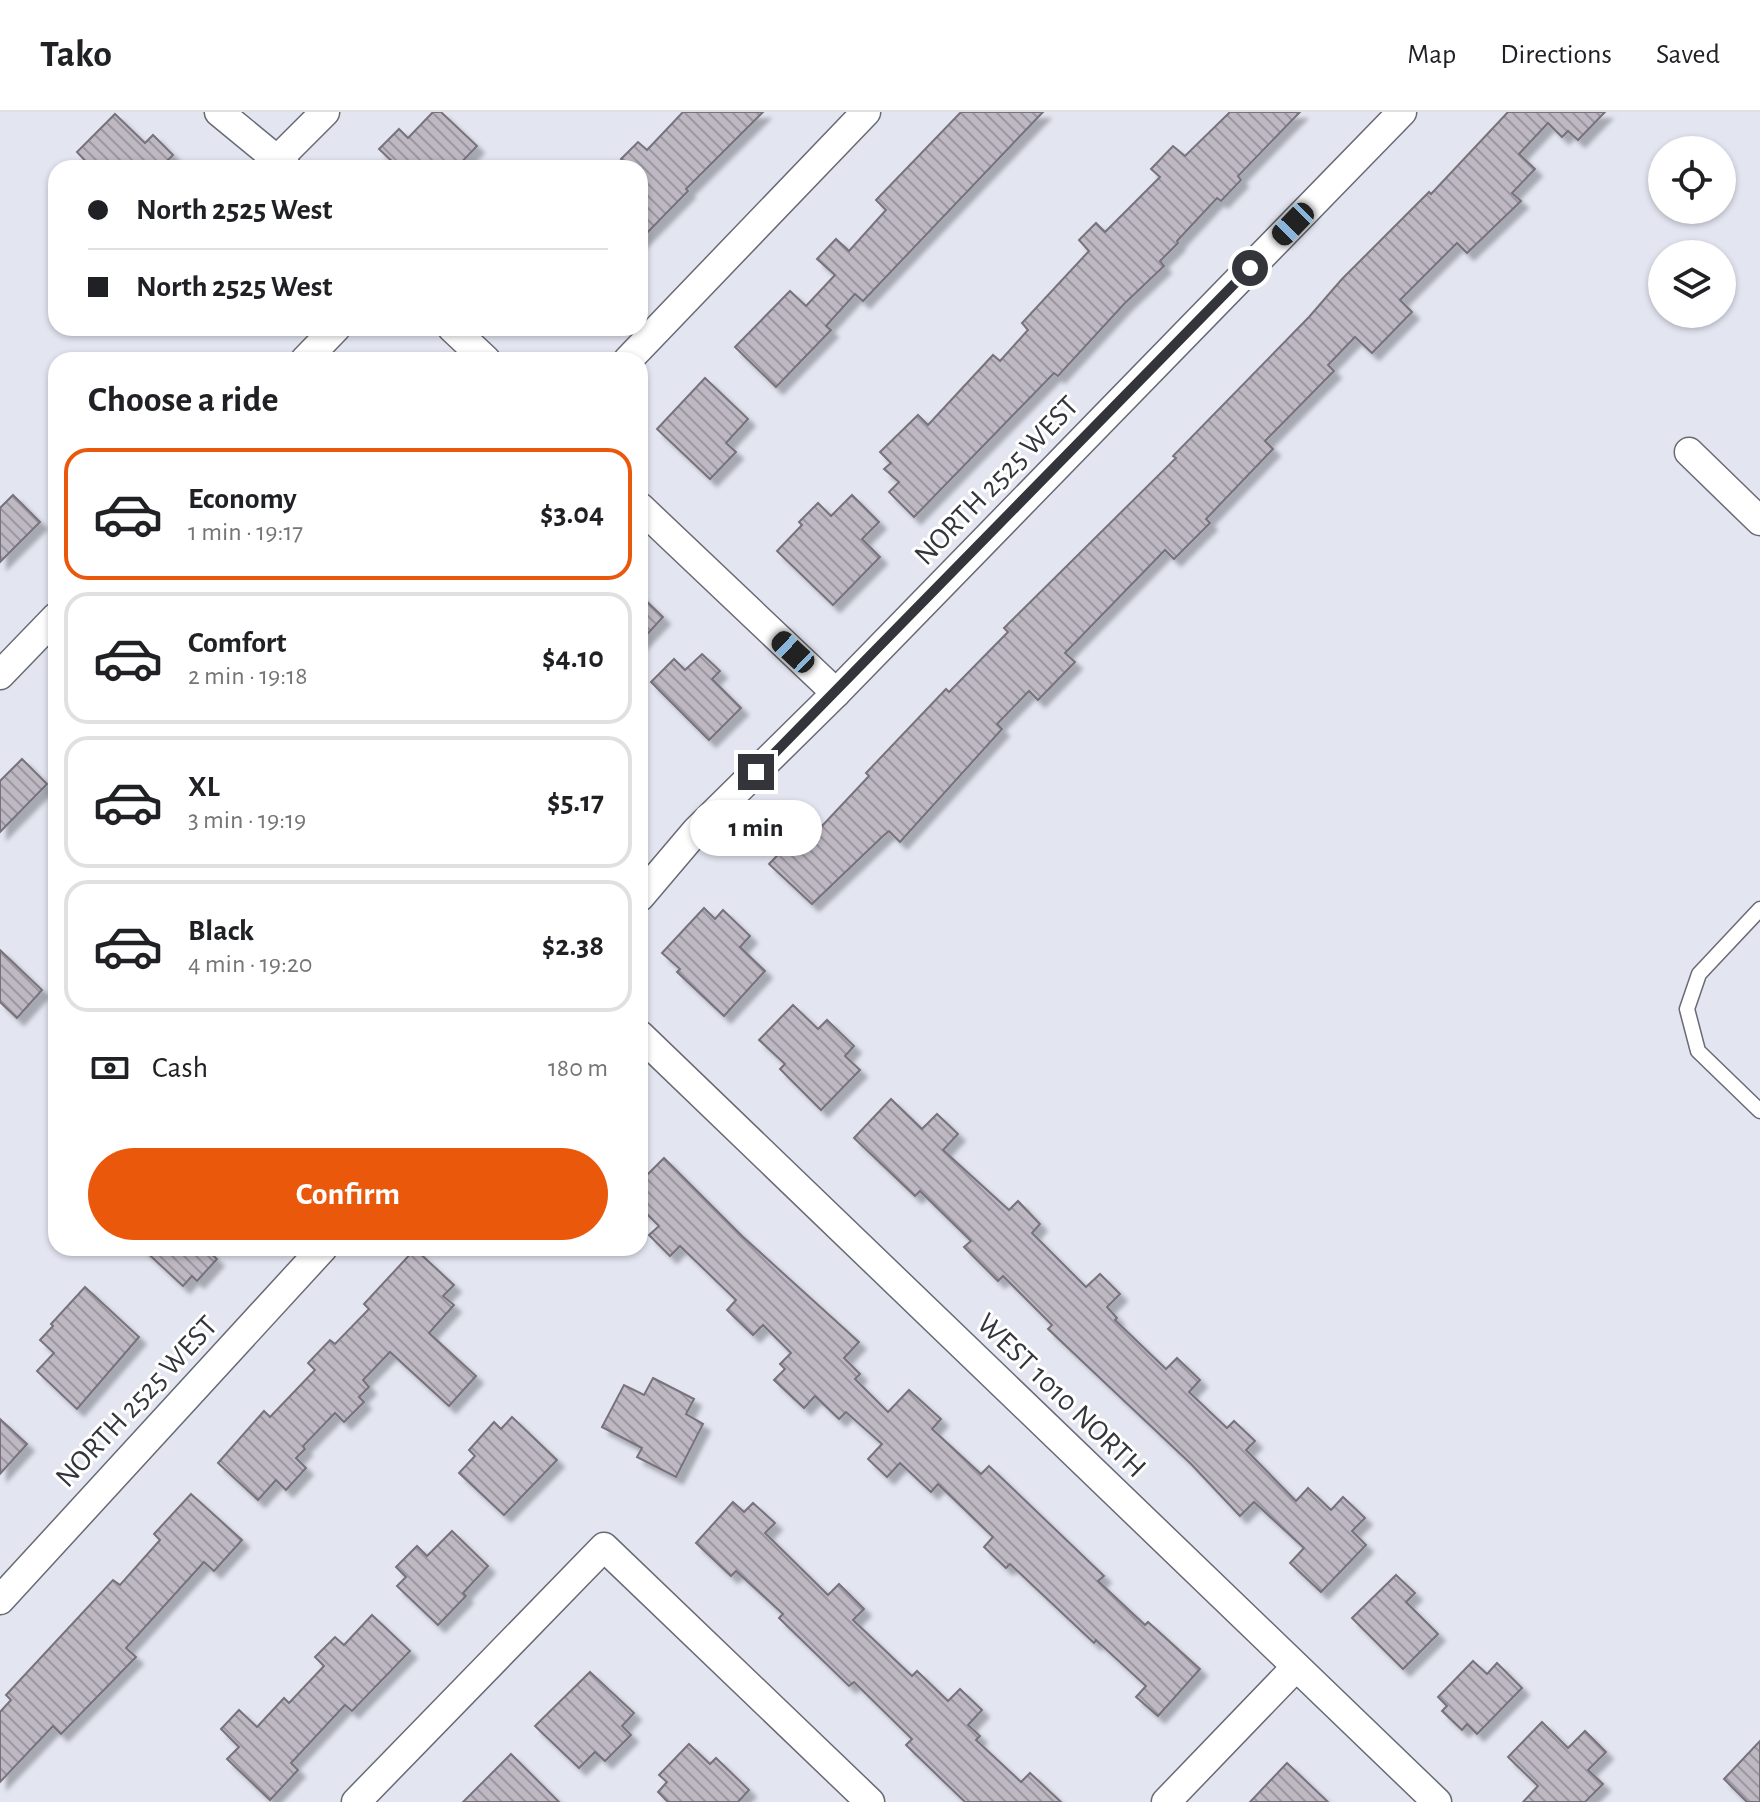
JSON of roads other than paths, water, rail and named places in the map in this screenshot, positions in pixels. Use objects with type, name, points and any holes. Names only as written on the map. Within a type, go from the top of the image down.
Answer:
[{"type":"street","points":[[219,112],[278,160]]},
{"type":"street","points":[[286,160],[325,112]]},
{"type":"street","points":[[636,352],[866,112]]},
{"type":"street","name":"NORTH 2525 WEST","points":[[648,888],[696,831],[836,693],[1402,112]]},
{"type":"street","points":[[313,352],[328,336]]},
{"type":"street","points":[[460,336],[478,352]]},
{"type":"street","points":[[1689,452],[1760,521]]},
{"type":"street","points":[[648,515],[836,693]]},
{"type":"street","points":[[0,675],[48,625]]},
{"type":"street","name":"WEST 1010 NORTH","points":[[648,1043],[1437,1802]]},
{"type":"street","name":"NORTH 2525 WEST","points":[[0,1600],[316,1256]]},
{"type":"street","points":[[356,1802],[604,1547],[870,1802]]},
{"type":"street","points":[[1166,1802],[1296,1667]]},
{"type":"lane","points":[[1760,909],[1699,974],[1687,1009],[1698,1051],[1760,1111]]}]
